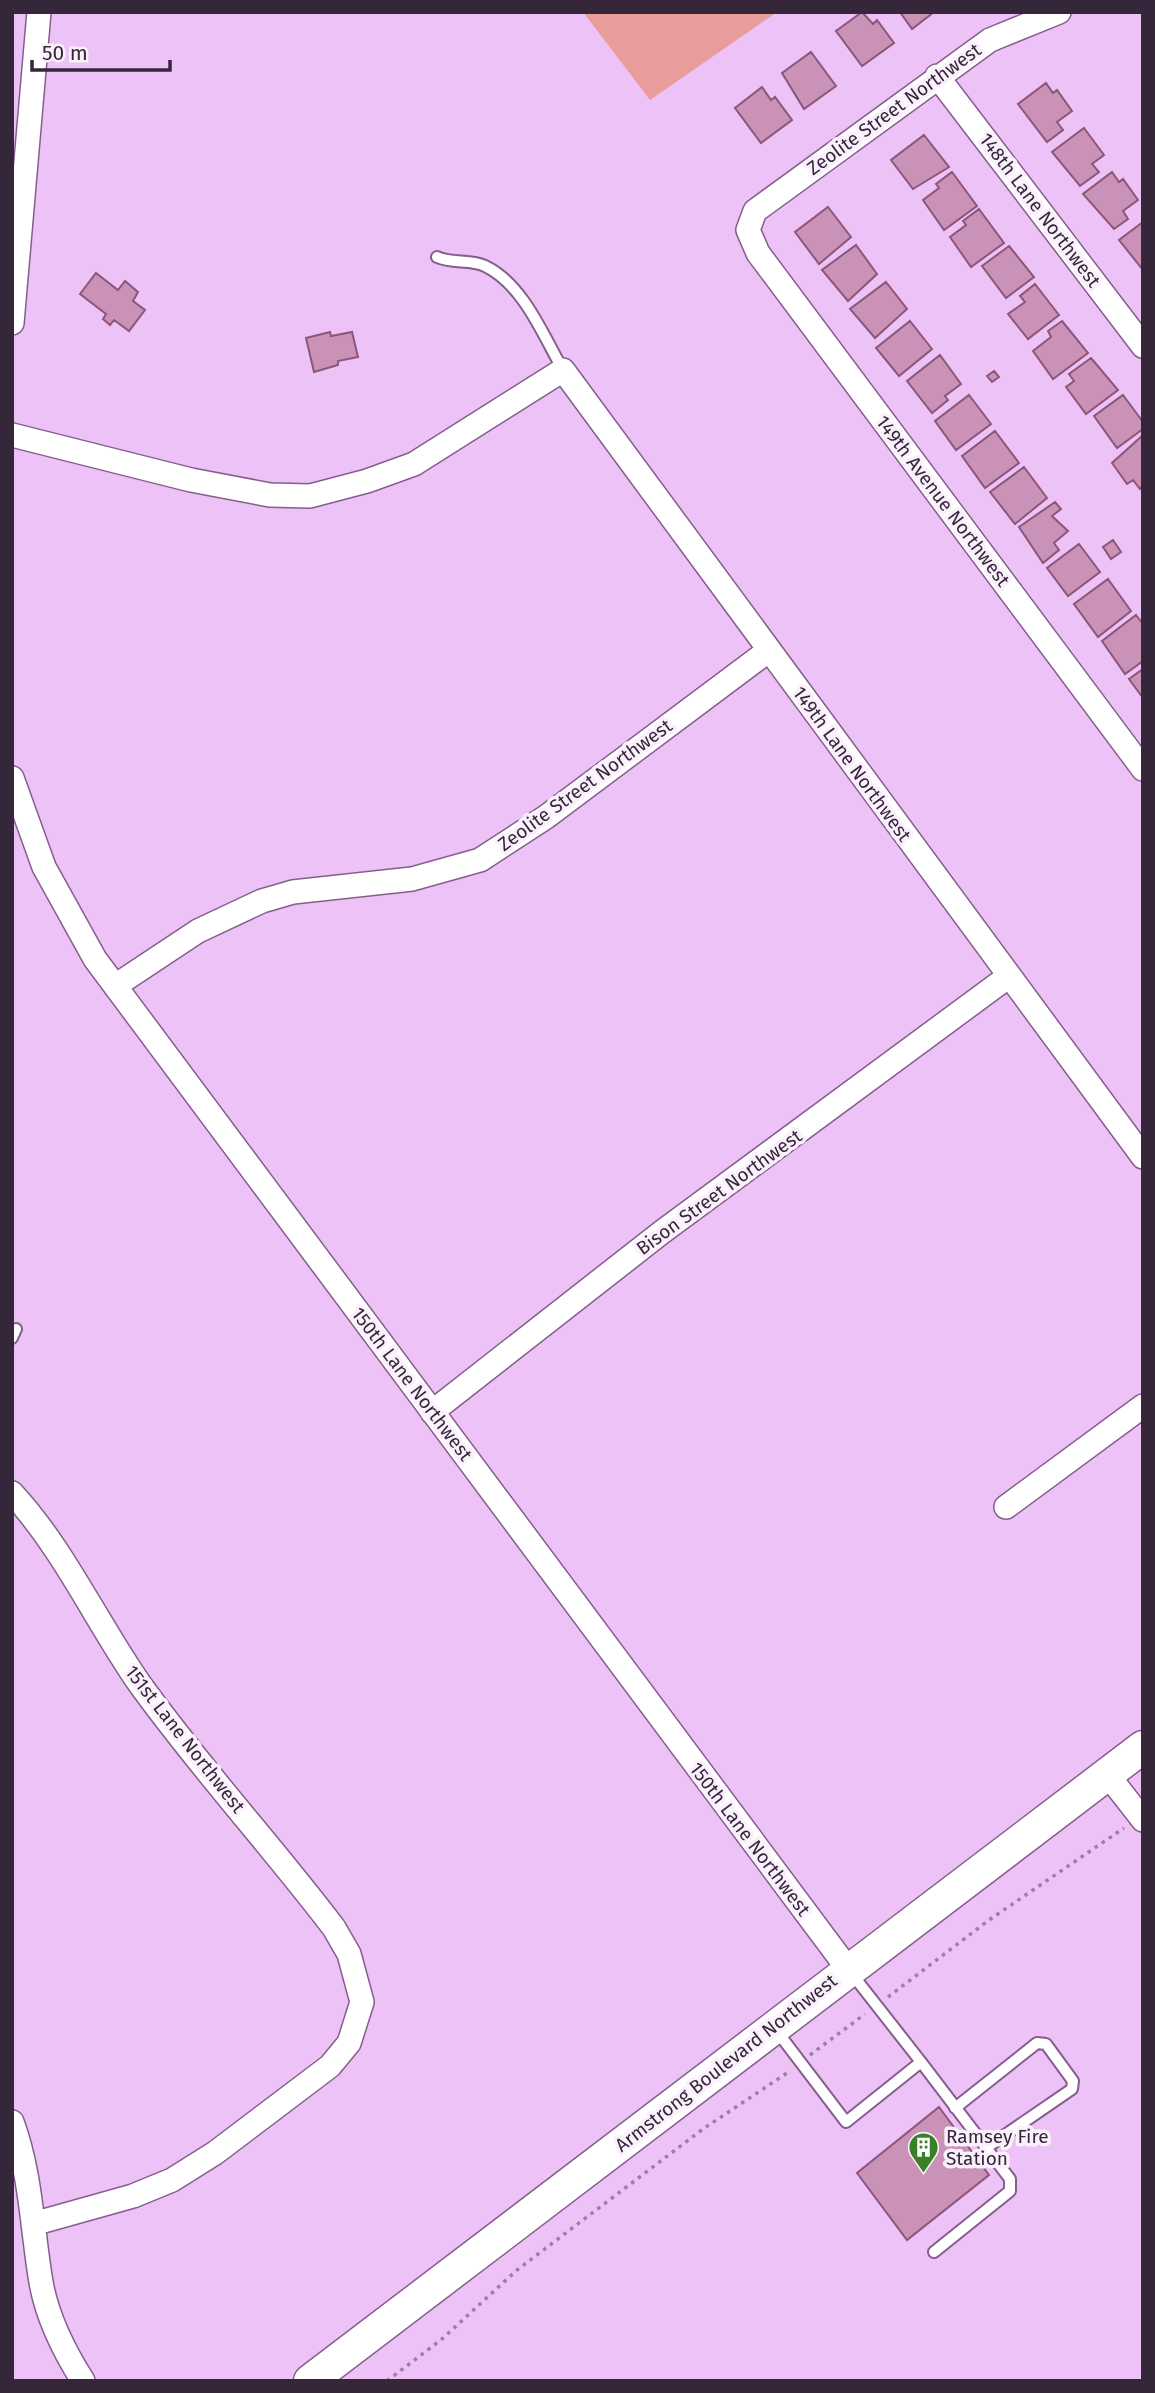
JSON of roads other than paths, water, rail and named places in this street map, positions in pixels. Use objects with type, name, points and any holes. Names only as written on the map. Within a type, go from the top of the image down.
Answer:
[{"type":"main road","name":"Armstrong Boulevard Northwest","points":[[310,2381],[1143,1747]]},
{"type":"street","points":[[12,323],[39,12]]},
{"type":"street","name":"Zeolite Street Northwest","points":[[748,230],[755,211],[937,76],[990,40],[1059,12]]},
{"type":"street","name":"148th Lane Northwest","points":[[937,76],[1143,346]]},
{"type":"street","name":"149th Avenue Northwest","points":[[748,230],[758,253],[1143,769]]},
{"type":"street","points":[[12,435],[191,481],[270,495],[310,496],[367,481],[414,464],[563,370]]},
{"type":"street","name":"149th Lane Northwest","points":[[563,370],[1143,1157]]},
{"type":"street","name":"Zeolite Street Northwest","points":[[115,986],[198,931],[262,901],[293,892],[412,879],[480,860],[546,817],[768,651]]},
{"type":"street","name":"150th Lane Northwest","points":[[12,778],[22,842],[115,986],[848,1969]]},
{"type":"street","name":"Bison Street Northwest","points":[[432,1412],[662,1232],[1009,976]]},
{"type":"street","points":[[1006,1507],[1143,1406]]},
{"type":"street","name":"151st Lane Northwest","points":[[12,1493],[31,1514],[114,1646],[163,1715],[334,1928],[349,1954],[362,2002],[349,2043],[330,2066],[309,2085],[215,2153],[172,2180],[133,2196],[33,2224]]},
{"type":"street","points":[[1107,1774],[1142,1818]]},
{"type":"street","points":[[12,2122],[22,2151],[41,2284],[69,2358],[83,2381]]},
{"type":"lane","points":[[437,257],[483,265],[500,275],[528,308],[563,370]]},
{"type":"lane","points":[[848,1969],[1010,2179],[1010,2191],[934,2252]]},
{"type":"lane","points":[[774,2027],[846,2122],[921,2062]]},
{"type":"lane","points":[[955,2108],[1037,2043],[1046,2045],[1073,2081],[1072,2089],[986,2148]]},
{"type":"place","name":"Ramsey Fire Station","points":[[923,2174]]}]
